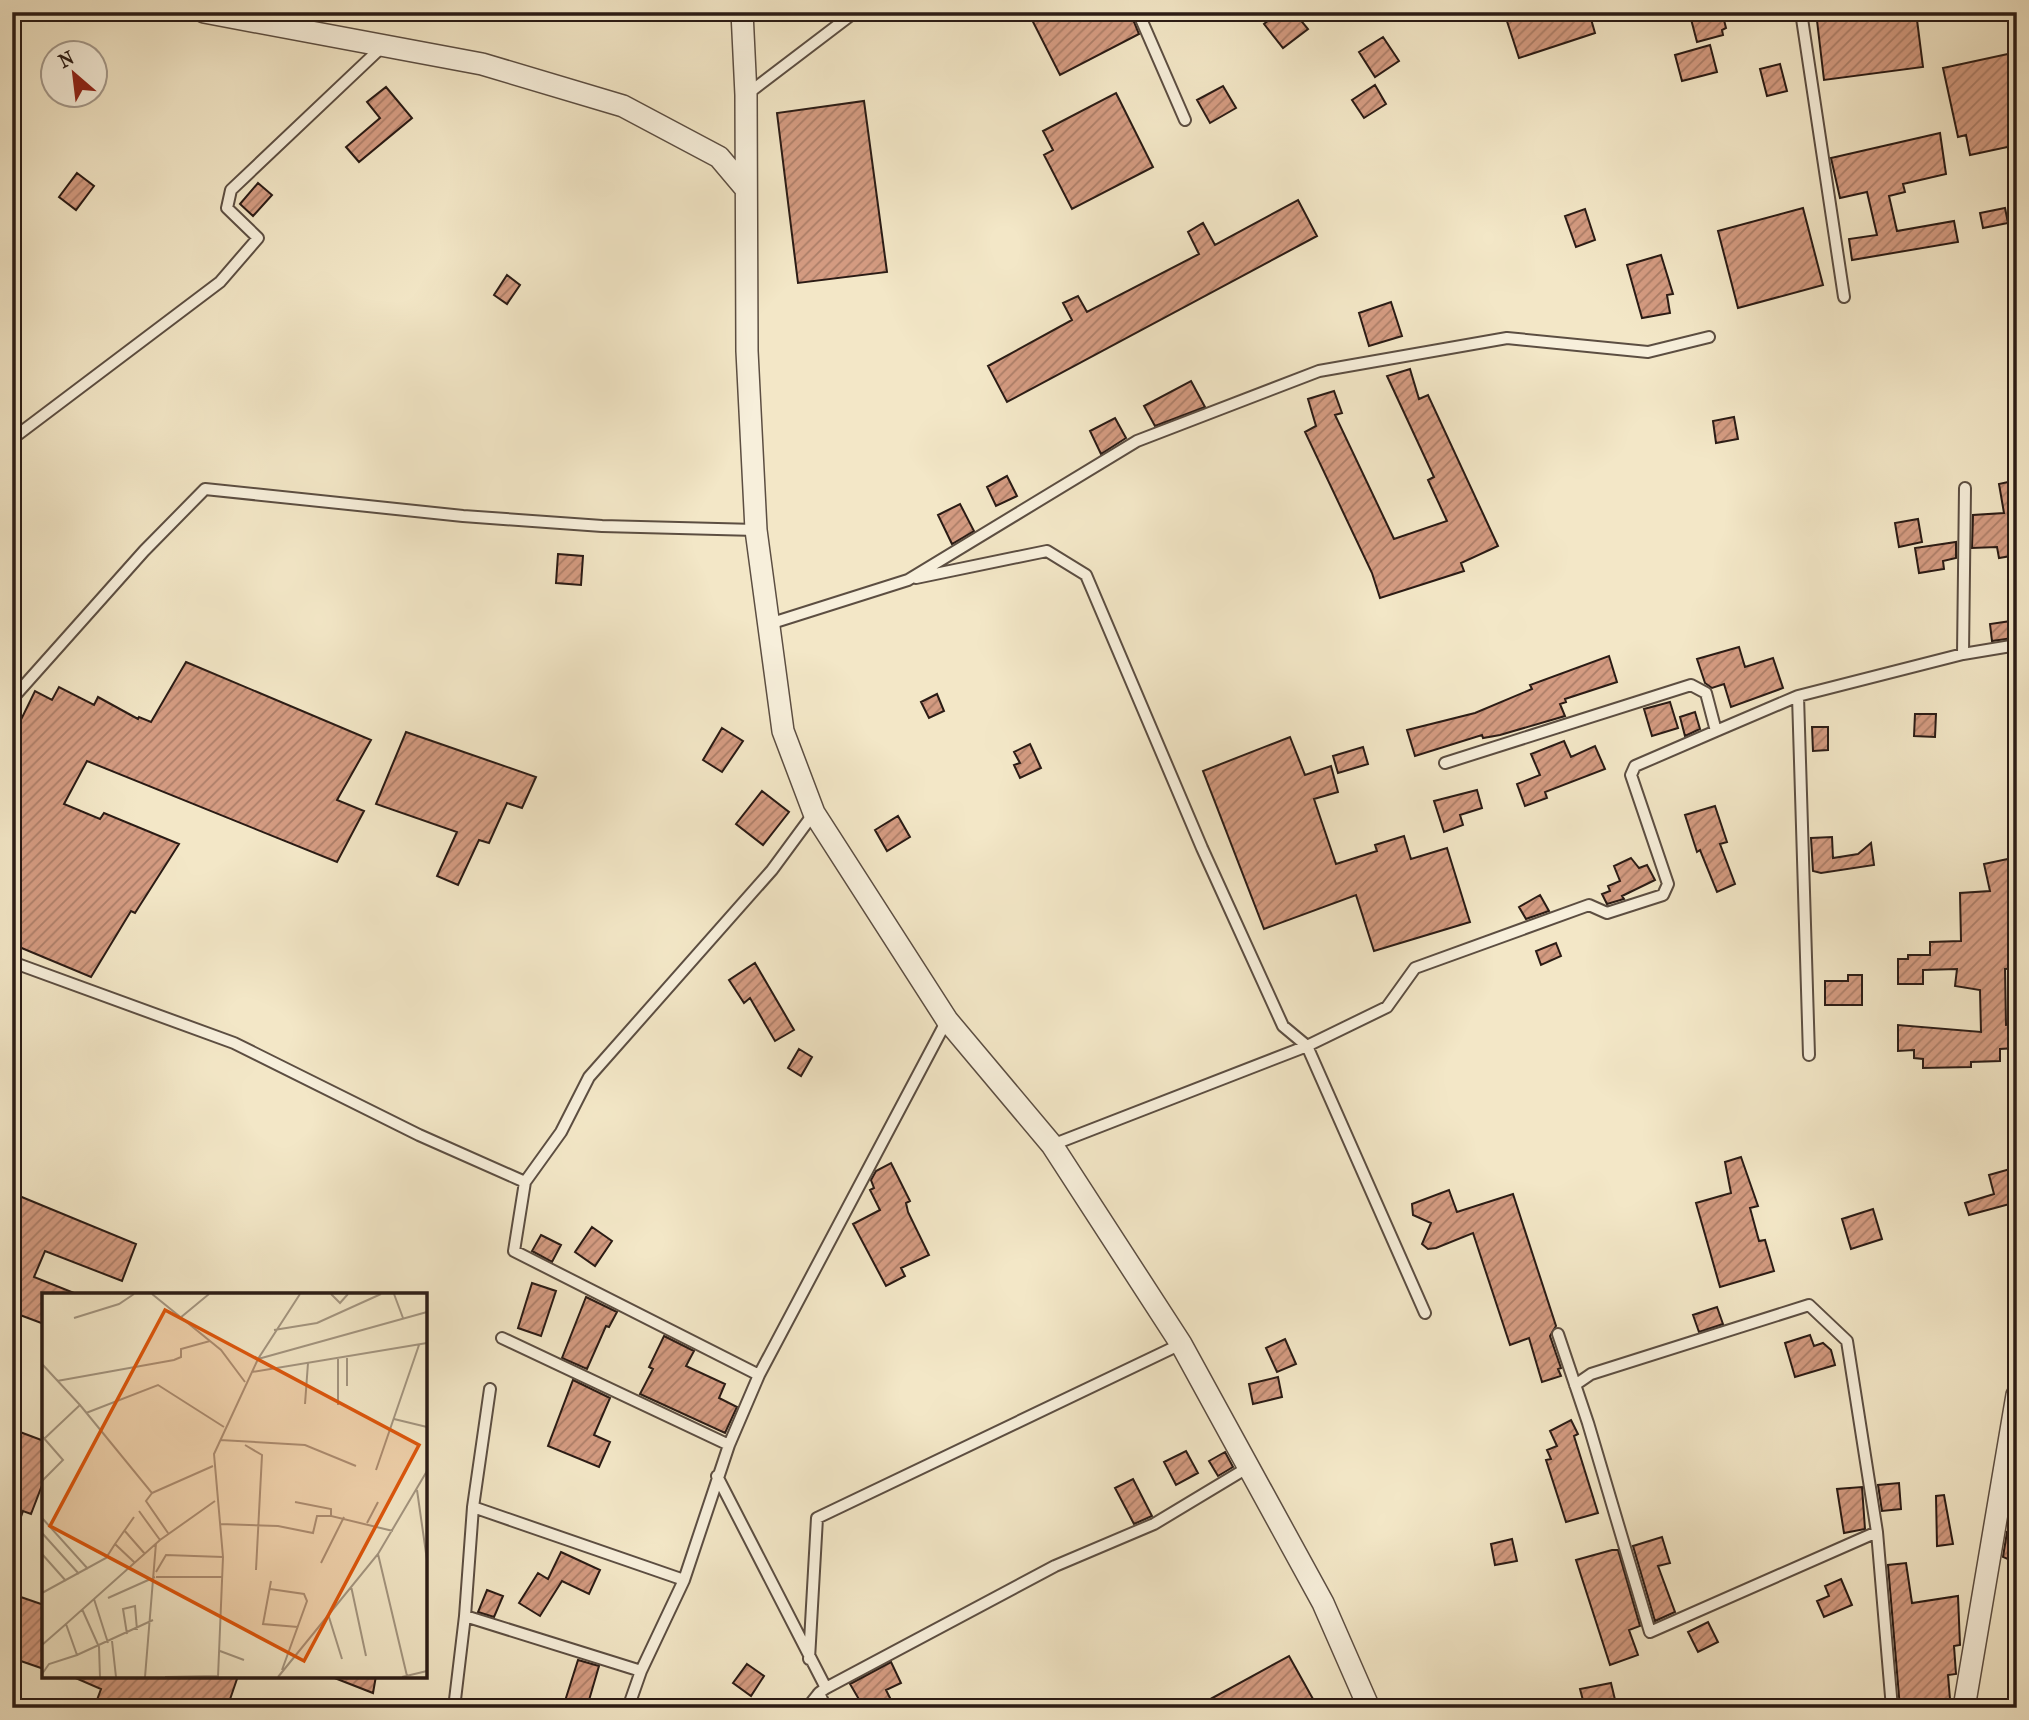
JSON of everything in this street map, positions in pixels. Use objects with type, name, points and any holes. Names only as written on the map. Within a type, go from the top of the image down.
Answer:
[{"type":"street","points":[[204,12],[482,64],[623,106],[719,157],[746,189]]},
{"type":"street","points":[[742,12],[746,94],[747,351],[756,530],[783,731],[814,813],[947,1020],[1052,1144],[1181,1344],[1323,1602],[1369,1708]]},
{"type":"street","points":[[1964,1708],[2017,1395]]},
{"type":"lane","points":[[746,94],[855,12]]},
{"type":"lane","points":[[1138,12],[1185,120]]},
{"type":"lane","points":[[1801,12],[1844,297]]},
{"type":"lane","points":[[12,439],[220,282],[257,238],[227,208],[231,190],[383,46]]},
{"type":"lane","points":[[908,580],[1138,441],[1319,371],[1507,338],[1648,352],[1709,337]]},
{"type":"lane","points":[[1963,654],[1965,488]]},
{"type":"lane","points":[[12,699],[144,551],[205,489],[463,516],[603,526],[756,530]]},
{"type":"lane","points":[[769,624],[908,580],[1047,551],[1086,575],[1202,848],[1283,1026],[1307,1046],[1424,1313]]},
{"type":"lane","points":[[1052,1144],[1307,1046],[1387,1007],[1415,968],[1589,905],[1607,912],[1662,895],[1668,884],[1631,775],[1635,766],[1798,696],[1963,654],[2017,645]]},
{"type":"lane","points":[[1445,763],[1691,685],[1706,693],[1716,731]]},
{"type":"lane","points":[[1798,696],[1809,1055]]},
{"type":"lane","points":[[759,1375],[514,1251],[525,1182],[561,1132],[589,1077],[772,870],[814,813]]},
{"type":"lane","points":[[12,962],[234,1044],[419,1135],[525,1182]]},
{"type":"lane","points":[[628,1708],[641,1671],[684,1580],[717,1476],[759,1375],[947,1020]]},
{"type":"lane","points":[[1575,1385],[1591,1374],[1809,1305],[1847,1340],[1877,1532],[1892,1708]]},
{"type":"lane","points":[[1558,1334],[1650,1632],[1877,1532]]},
{"type":"lane","points":[[502,1338],[729,1445]]},
{"type":"lane","points":[[809,1659],[817,1518],[1181,1344]]},
{"type":"lane","points":[[454,1708],[465,1616],[473,1507],[490,1389]]},
{"type":"lane","points":[[807,1708],[823,1690],[1055,1566],[1154,1524],[1247,1468]]},
{"type":"lane","points":[[717,1476],[809,1659],[823,1690],[826,1708]]},
{"type":"lane","points":[[473,1507],[684,1580]]},
{"type":"lane","points":[[465,1616],[641,1671]]},
{"type":"building","points":[[1028,12],[1130,12],[1139,34],[1060,75]]},
{"type":"building","points":[[1279,12],[1294,12],[1308,29],[1283,48],[1264,24]]},
{"type":"building","points":[[1504,12],[1589,12],[1595,33],[1519,58]]},
{"type":"building","points":[[1695,12],[1722,12],[1726,28],[1722,30],[1723,35],[1697,42],[1691,19],[1696,18]]},
{"type":"building","points":[[1816,12],[1916,12],[1923,67],[1824,80]]},
{"type":"building","points":[[1383,37],[1399,61],[1375,77],[1359,52]]},
{"type":"building","points":[[1710,45],[1717,72],[1682,81],[1675,55]]},
{"type":"building","points":[[2017,52],[2017,145],[1970,155],[1966,135],[1958,137],[1943,68]]},
{"type":"building","points":[[1780,64],[1787,91],[1767,96],[1760,69]]},
{"type":"building","points":[[1375,85],[1386,104],[1364,118],[1352,100]]},
{"type":"building","points":[[1223,86],[1236,108],[1210,123],[1197,100]]},
{"type":"building","points":[[386,87],[412,118],[359,162],[346,147],[380,118],[367,102]]},
{"type":"building","points":[[1116,93],[1153,167],[1072,209],[1044,155],[1053,150],[1043,131]]},
{"type":"building","points":[[864,101],[887,272],[798,283],[777,113]]},
{"type":"building","points":[[1940,133],[1946,174],[1903,184],[1905,192],[1889,196],[1897,231],[1954,221],[1958,242],[1852,260],[1849,239],[1877,235],[1867,192],[1840,198],[1831,158]]},
{"type":"building","points":[[77,173],[94,186],[76,210],[59,197]]},
{"type":"building","points":[[258,183],[272,195],[253,216],[240,204]]},
{"type":"building","points":[[1298,200],[1317,236],[1007,402],[988,366],[1072,320],[1063,303],[1078,296],[1087,312],[1199,254],[1188,232],[1203,223],[1215,245]]},
{"type":"building","points":[[1803,208],[1823,285],[1738,308],[1718,231]]},
{"type":"building","points":[[2005,208],[2008,223],[1983,228],[1980,213]]},
{"type":"building","points":[[1585,209],[1595,240],[1576,247],[1565,216]]},
{"type":"building","points":[[1661,255],[1673,294],[1667,295],[1670,313],[1642,318],[1627,265]]},
{"type":"building","points":[[507,275],[520,285],[507,304],[494,295]]},
{"type":"building","points":[[1391,302],[1402,336],[1369,346],[1359,313]]},
{"type":"building","points":[[1410,369],[1419,399],[1428,395],[1498,546],[1461,563],[1464,571],[1380,598],[1372,573],[1305,432],[1316,426],[1308,399],[1334,391],[1342,413],[1335,415],[1394,539],[1447,521],[1428,480],[1434,477],[1387,376]]},
{"type":"building","points":[[1191,381],[1205,407],[1155,426],[1144,406]]},
{"type":"building","points":[[1734,417],[1738,439],[1716,443],[1713,421]]},
{"type":"building","points":[[1115,418],[1126,438],[1101,454],[1090,431]]},
{"type":"building","points":[[1007,476],[1017,496],[996,506],[987,487]]},
{"type":"building","points":[[2017,480],[2017,555],[1999,558],[1997,547],[1972,548],[1973,515],[2004,513],[1999,484]]},
{"type":"building","points":[[960,504],[974,531],[952,544],[938,515]]},
{"type":"building","points":[[1918,519],[1922,542],[1899,547],[1895,523]]},
{"type":"building","points":[[1956,542],[1956,558],[1943,561],[1944,569],[1919,573],[1915,548]]},
{"type":"building","points":[[558,554],[583,556],[581,585],[556,583]]},
{"type":"building","points":[[2011,621],[2013,638],[1992,641],[1990,624]]},
{"type":"building","points":[[1739,647],[1745,667],[1773,658],[1783,688],[1731,707],[1724,684],[1712,688],[1705,683],[1697,659]]},
{"type":"building","points":[[1609,656],[1617,682],[1565,699],[1566,702],[1560,704],[1565,716],[1500,735],[1483,738],[1482,735],[1415,756],[1407,730],[1475,713],[1532,689],[1530,685]]},
{"type":"building","points":[[186,662],[371,740],[337,800],[364,811],[337,862],[87,761],[64,804],[100,819],[104,813],[179,844],[135,913],[131,911],[91,977],[12,944],[12,878],[19,866],[12,863],[12,738],[35,691],[52,700],[59,687],[94,705],[98,697],[138,719],[139,717],[151,722]]},
{"type":"building","points":[[937,694],[944,711],[929,718],[921,702]]},
{"type":"building","points":[[1670,702],[1678,728],[1652,736],[1644,709]]},
{"type":"building","points":[[1695,712],[1700,729],[1685,736],[1680,717]]},
{"type":"building","points":[[1915,714],[1936,714],[1935,737],[1914,736]]},
{"type":"building","points":[[1812,727],[1828,727],[1828,750],[1813,751]]},
{"type":"building","points":[[722,728],[743,741],[722,772],[703,760]]},
{"type":"building","points":[[406,732],[536,777],[522,808],[507,803],[489,843],[479,840],[458,885],[437,876],[457,832],[376,804]]},
{"type":"building","points":[[1290,737],[1305,775],[1331,766],[1338,792],[1314,799],[1336,864],[1377,851],[1375,845],[1404,836],[1411,859],[1447,848],[1470,922],[1374,951],[1356,895],[1264,929],[1203,771]]},
{"type":"building","points":[[1564,741],[1571,757],[1595,746],[1605,769],[1545,792],[1547,798],[1525,806],[1517,784],[1540,775],[1531,754]]},
{"type":"building","points":[[1030,744],[1041,768],[1020,778],[1014,765],[1020,763],[1014,752]]},
{"type":"building","points":[[1363,747],[1368,764],[1338,773],[1333,756]]},
{"type":"building","points":[[1477,790],[1482,808],[1460,815],[1463,825],[1444,832],[1434,801]]},
{"type":"building","points":[[762,791],[789,812],[763,845],[736,824]]},
{"type":"building","points":[[1715,806],[1727,842],[1720,844],[1735,884],[1717,892],[1700,850],[1697,852],[1685,815]]},
{"type":"building","points":[[898,816],[910,837],[887,851],[875,830]]},
{"type":"building","points":[[1832,837],[1833,858],[1858,854],[1871,843],[1874,865],[1821,873],[1813,871],[1811,838]]},
{"type":"building","points":[[2017,857],[2017,879],[2009,881],[2012,907],[2017,906],[2017,968],[2005,969],[2006,1025],[2016,1024],[2016,1048],[2000,1049],[2000,1061],[1971,1062],[1971,1067],[1923,1068],[1923,1059],[1914,1058],[1914,1050],[1898,1051],[1898,1025],[1981,1032],[1980,990],[1955,986],[1957,969],[1923,970],[1923,984],[1898,984],[1898,959],[1908,959],[1908,955],[1930,955],[1930,942],[1961,941],[1960,893],[1990,891],[1984,864]]},
{"type":"building","points":[[1631,858],[1639,868],[1647,865],[1655,880],[1622,896],[1624,899],[1607,904],[1602,894],[1610,891],[1608,886],[1620,881],[1614,866]]},
{"type":"building","points":[[1540,895],[1549,911],[1526,919],[1519,907]]},
{"type":"building","points":[[1556,943],[1561,956],[1541,965],[1536,951]]},
{"type":"building","points":[[755,963],[794,1030],[775,1041],[750,998],[744,1003],[729,980]]},
{"type":"building","points":[[1848,975],[1862,975],[1862,1005],[1825,1005],[1825,981],[1848,981]]},
{"type":"building","points":[[799,1049],[812,1057],[801,1076],[788,1068]]},
{"type":"building","points":[[1741,1157],[1758,1206],[1750,1208],[1759,1241],[1765,1240],[1774,1271],[1720,1287],[1696,1203],[1731,1193],[1725,1162]]},
{"type":"building","points":[[891,1163],[910,1201],[906,1203],[908,1212],[929,1255],[901,1268],[905,1276],[886,1286],[853,1224],[880,1210],[870,1190],[874,1188],[871,1180],[876,1171]]},
{"type":"building","points":[[2017,1167],[2017,1202],[1969,1215],[1965,1203],[1994,1194],[1989,1175]]},
{"type":"building","points":[[1449,1190],[1457,1212],[1513,1194],[1556,1326],[1550,1336],[1561,1368],[1558,1369],[1561,1376],[1542,1382],[1529,1338],[1510,1345],[1473,1233],[1436,1248],[1428,1249],[1422,1244],[1431,1223],[1413,1215],[1412,1204]]},
{"type":"building","points":[[12,1193],[136,1244],[122,1281],[45,1251],[34,1277],[74,1293],[42,1293],[42,1323],[12,1312]]},
{"type":"building","points":[[1873,1209],[1882,1239],[1851,1249],[1842,1219]]},
{"type":"building","points":[[592,1227],[612,1241],[595,1266],[575,1252]]},
{"type":"building","points":[[541,1235],[561,1245],[552,1262],[532,1251]]},
{"type":"building","points":[[532,1283],[556,1291],[541,1336],[518,1328]]},
{"type":"building","points":[[586,1297],[617,1312],[609,1327],[606,1326],[587,1369],[562,1358]]},
{"type":"building","points":[[1717,1307],[1723,1324],[1699,1332],[1693,1315]]},
{"type":"building","points":[[1810,1335],[1814,1346],[1823,1343],[1831,1350],[1835,1365],[1795,1377],[1785,1343]]},
{"type":"building","points":[[664,1336],[694,1351],[686,1366],[725,1384],[719,1398],[737,1407],[725,1433],[640,1394],[653,1369],[649,1367]]},
{"type":"building","points":[[1285,1339],[1296,1364],[1277,1372],[1266,1348]]},
{"type":"building","points":[[1278,1377],[1282,1397],[1253,1404],[1249,1384]]},
{"type":"building","points":[[573,1380],[610,1398],[594,1435],[610,1442],[599,1467],[548,1446]]},
{"type":"building","points":[[1571,1420],[1578,1434],[1574,1436],[1598,1513],[1566,1522],[1546,1460],[1551,1459],[1547,1450],[1557,1446],[1550,1431]]},
{"type":"building","points":[[12,1429],[42,1440],[42,1485],[31,1514],[23,1511],[14,1537]]},
{"type":"building","points":[[1186,1451],[1198,1473],[1176,1485],[1164,1462]]},
{"type":"building","points":[[1225,1452],[1233,1467],[1218,1476],[1209,1461]]},
{"type":"building","points":[[1133,1479],[1152,1516],[1134,1524],[1115,1488]]},
{"type":"building","points":[[1899,1483],[1901,1509],[1882,1511],[1878,1485]]},
{"type":"building","points":[[1862,1487],[1865,1529],[1844,1533],[1837,1489]]},
{"type":"building","points":[[1944,1495],[1953,1544],[1937,1546],[1936,1496]]},
{"type":"building","points":[[2007,1532],[2017,1535],[2017,1563],[2003,1557]]},
{"type":"building","points":[[1662,1537],[1670,1563],[1658,1566],[1675,1612],[1655,1621],[1633,1546]]},
{"type":"building","points":[[1512,1539],[1517,1561],[1495,1565],[1491,1544]]},
{"type":"building","points":[[1618,1550],[1640,1626],[1629,1630],[1638,1655],[1610,1665],[1576,1560]]},
{"type":"building","points":[[561,1552],[600,1570],[589,1594],[562,1581],[540,1616],[519,1603],[538,1573],[548,1579]]},
{"type":"building","points":[[1906,1563],[1912,1603],[1958,1596],[1960,1645],[1954,1646],[1956,1674],[1948,1675],[1950,1699],[1933,1700],[1935,1708],[1900,1708],[1888,1565]]},
{"type":"building","points":[[1841,1579],[1852,1605],[1824,1617],[1817,1601],[1829,1596],[1825,1586]]},
{"type":"building","points":[[487,1590],[503,1596],[494,1617],[478,1612]]},
{"type":"building","points":[[12,1594],[42,1604],[42,1668],[12,1658]]},
{"type":"building","points":[[1708,1622],[1718,1642],[1698,1652],[1688,1632]]},
{"type":"building","points":[[1289,1656],[1318,1708],[1194,1708]]},
{"type":"building","points":[[578,1660],[599,1666],[587,1707],[565,1701]]},
{"type":"building","points":[[891,1662],[901,1683],[886,1690],[892,1702],[883,1708],[864,1708],[850,1684]]},
{"type":"building","points":[[747,1664],[764,1676],[751,1696],[733,1683]]},
{"type":"building","points":[[76,1678],[237,1678],[227,1708],[94,1708],[101,1689]]},
{"type":"building","points":[[335,1678],[376,1678],[373,1693]]},
{"type":"building","points":[[1611,1683],[1617,1708],[1585,1708],[1580,1689]]}]
